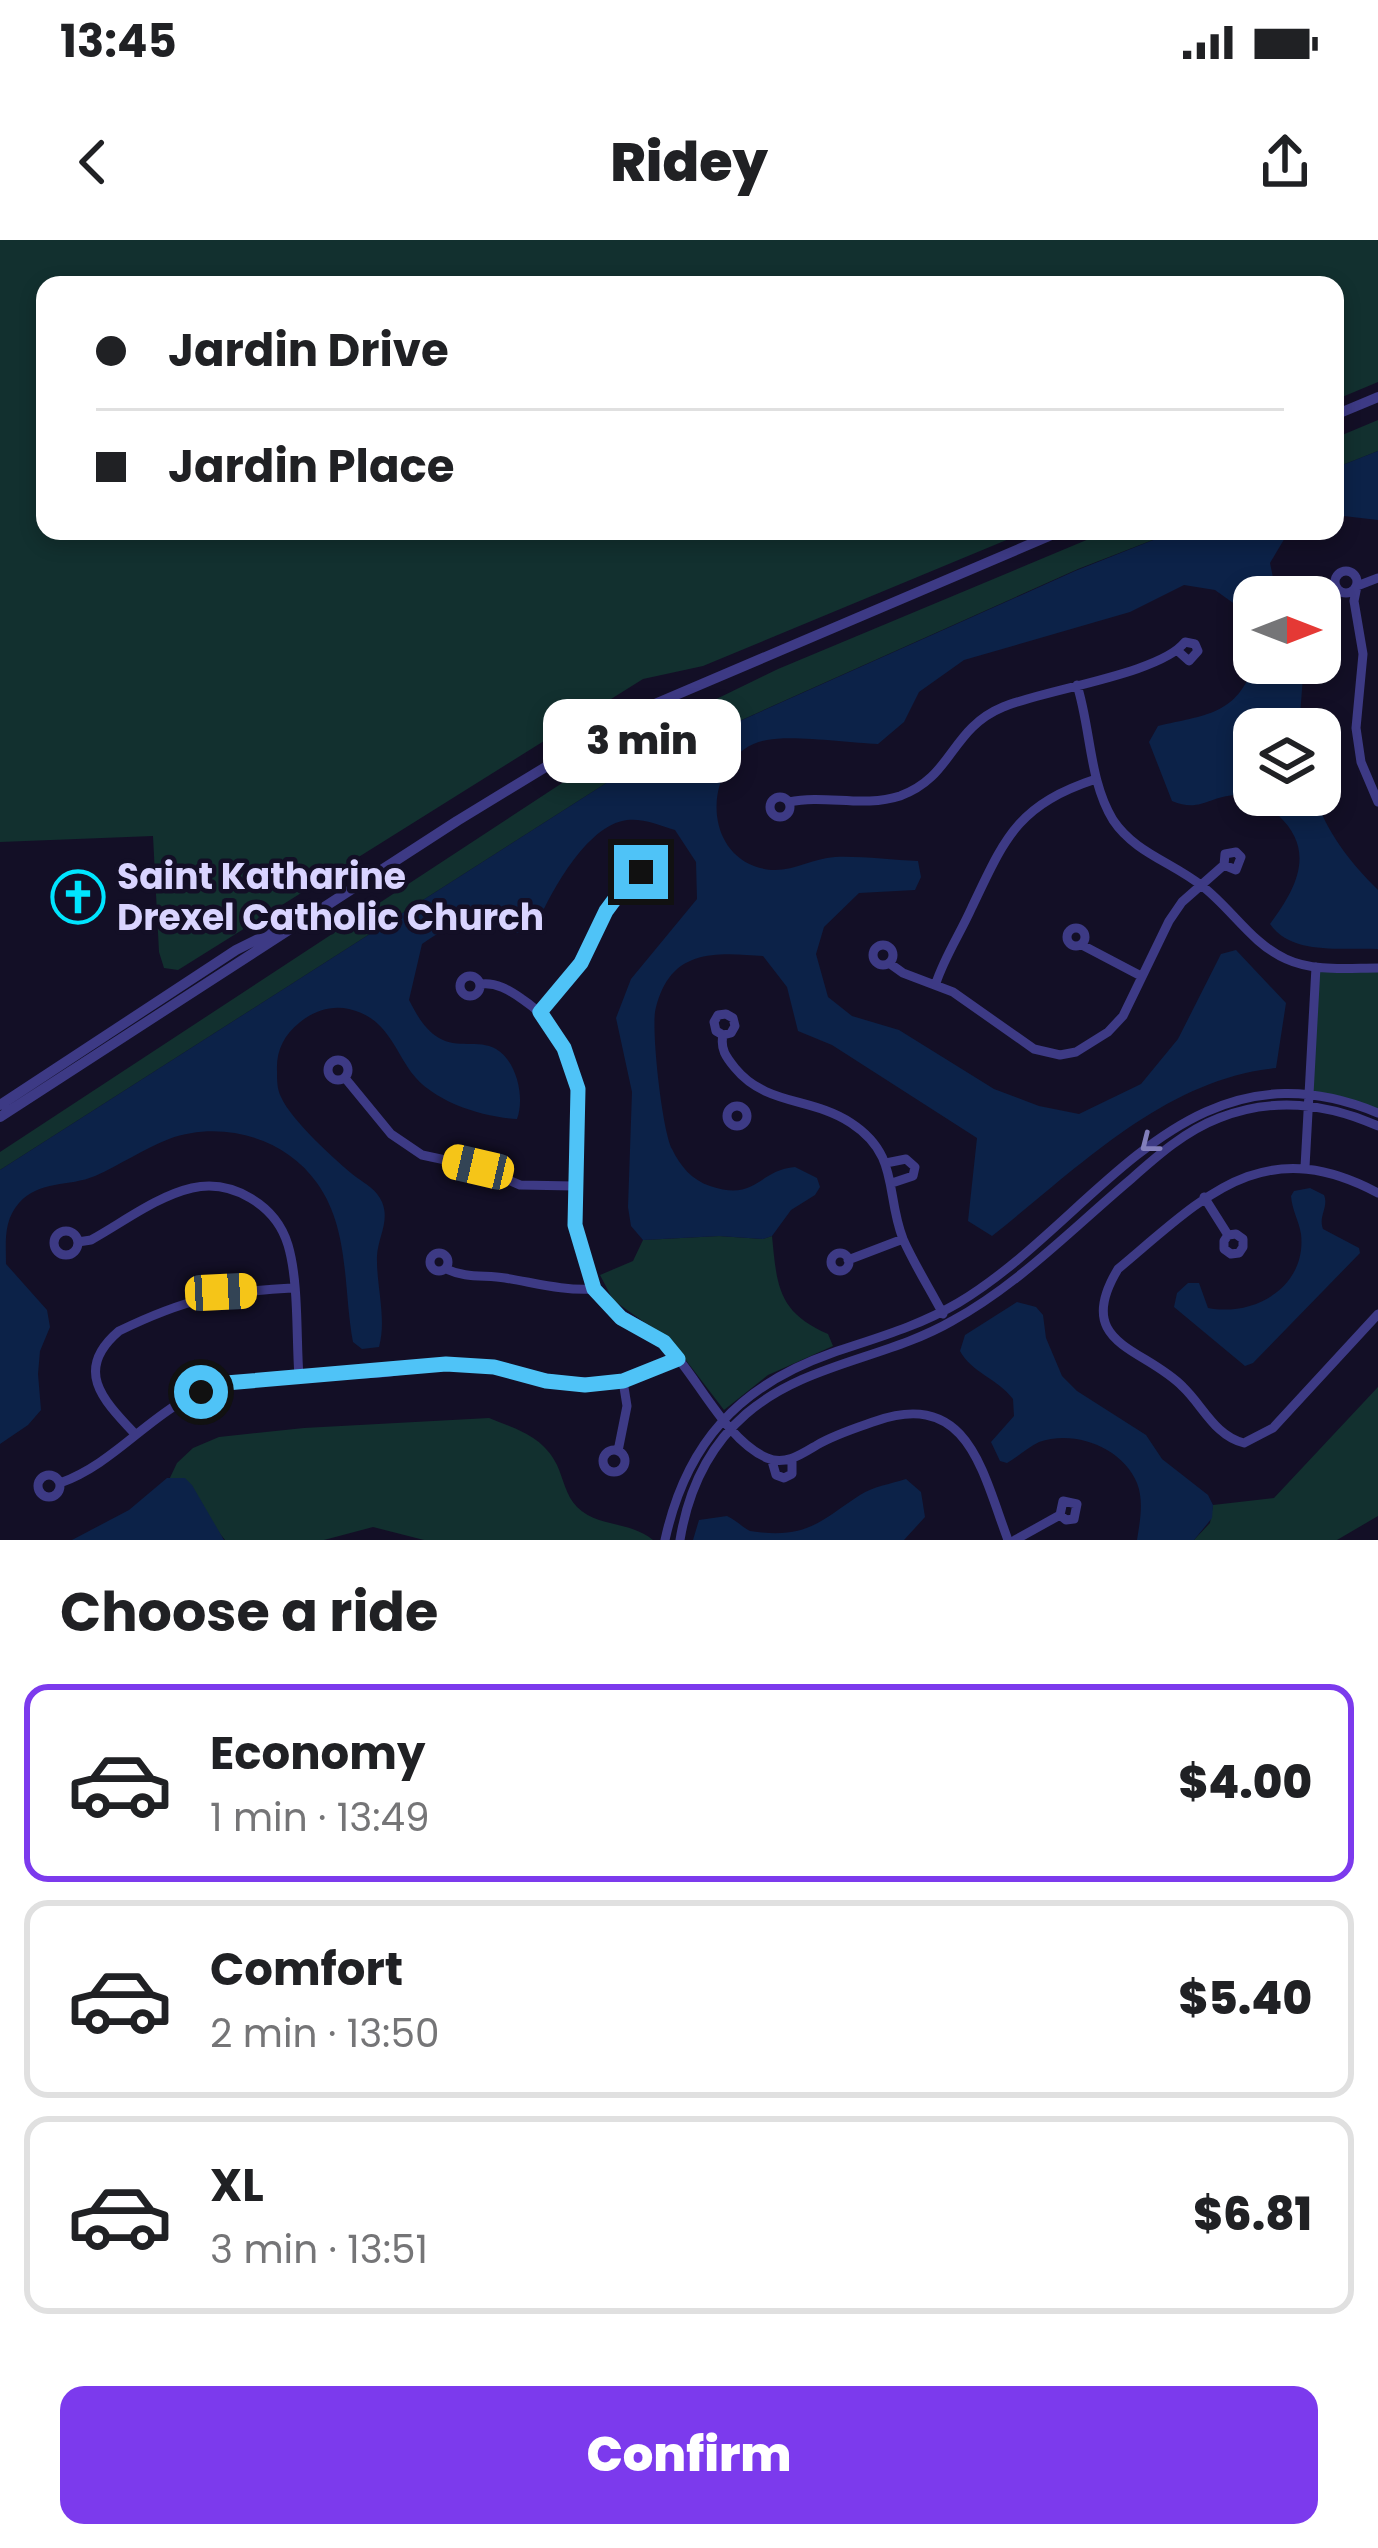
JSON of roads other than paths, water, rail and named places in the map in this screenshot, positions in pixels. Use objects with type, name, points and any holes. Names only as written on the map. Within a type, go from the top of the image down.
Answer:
[{"type":"street","points":[[1344,412],[1378,398]]},
{"type":"street","points":[[0,1105],[636,712],[1039,540]]},
{"type":"street","points":[[1378,578],[1357,586],[1354,601],[1363,654],[1356,728],[1361,762],[1378,802]]},
{"type":"street","points":[[789,802],[871,802],[914,790],[932,778],[965,731],[981,718],[1005,706],[1179,652]]},
{"type":"street","points":[[1077,686],[1096,779],[1111,817],[1137,847],[1202,885],[1265,947],[1288,960],[1316,968],[1378,968]]},
{"type":"street","points":[[935,983],[988,868],[1012,830],[1064,790],[1096,779]]},
{"type":"street","points":[[889,963],[935,983],[1034,1049],[1060,1055],[1076,1052],[1108,1032],[1134,999],[1141,976],[1182,902],[1224,865]]},
{"type":"street","points":[[540,1012],[581,963],[606,911],[626,884]]},
{"type":"street","points":[[1082,945],[1141,976]]},
{"type":"street","points":[[1305,1167],[1316,968]]},
{"type":"street","points":[[481,984],[498,985],[540,1012],[564,1048],[578,1089],[575,1225],[594,1289],[621,1318],[664,1342],[762,1456],[772,1461],[792,1459],[834,1436],[912,1411],[944,1418],[968,1443],[1012,1540],[1060,1515]]},
{"type":"street","points":[[0,1117],[141,1019]]},
{"type":"street","points":[[723,1035],[725,1057],[755,1089],[776,1099],[827,1110],[869,1137],[886,1163],[903,1239],[948,1324]]},
{"type":"street","points":[[345,1078],[392,1134],[422,1155],[478,1167],[520,1185],[574,1186]]},
{"type":"street","points":[[743,1108],[755,1089]]},
{"type":"street","points":[[665,1540],[687,1467],[773,1379],[832,1353],[906,1330],[993,1280],[1169,1129],[1214,1107],[1289,1093],[1378,1126]]},
{"type":"street","points":[[680,1540],[690,1495],[729,1423],[795,1382],[901,1346],[948,1324],[1018,1275],[1179,1139],[1217,1118],[1251,1108],[1309,1101],[1378,1112]]},
{"type":"street","points":[[886,1163],[906,1159],[915,1167],[913,1176],[892,1183]]},
{"type":"street","points":[[1378,1193],[1354,1180],[1305,1167],[1260,1173],[1204,1197],[1118,1269],[1108,1285],[1105,1318],[1109,1335],[1122,1349],[1179,1382],[1221,1432],[1244,1443],[1273,1428],[1378,1314]]},
{"type":"street","points":[[78,1242],[91,1240],[195,1187],[219,1186],[246,1194],[278,1223],[289,1246],[299,1377]]},
{"type":"street","points":[[1204,1197],[1228,1235]]},
{"type":"street","points":[[848,1260],[903,1239]]},
{"type":"street","points":[[446,1269],[460,1276],[498,1277],[567,1291],[594,1289]]},
{"type":"street","points":[[135,1434],[99,1393],[96,1364],[109,1339],[190,1300],[221,1292],[292,1288]]},
{"type":"street","points":[[60,1483],[98,1466],[174,1404],[226,1383],[446,1364],[494,1367],[546,1381],[585,1385],[623,1381],[678,1359]]},
{"type":"street","points":[[618,1451],[627,1406],[623,1381]]},
{"type":"street","points":[[772,1461],[776,1475],[784,1478],[792,1474],[792,1459]]},
{"type":"water","points":[[1378,451],[1378,520],[1344,516],[1344,464]]},
{"type":"water","points":[[1153,540],[1284,540],[1270,563],[1273,576],[1233,576],[1233,603],[1215,590],[1184,585],[1130,612],[964,660],[919,692],[904,722],[878,744],[767,740],[747,747],[732,761],[717,798],[724,838],[736,855],[754,866],[786,869],[835,857],[918,861],[921,877],[915,890],[859,893],[824,927],[816,954],[828,997],[852,1016],[899,1030],[994,1089],[1039,1106],[1079,1114],[1141,1084],[1178,1039],[1221,954],[1236,950],[1286,1003],[1276,1068],[1196,1089],[1159,1108],[1090,1156],[992,1236],[968,1221],[977,1138],[832,1045],[798,1031],[787,987],[763,956],[700,957],[669,978],[655,1012],[661,1103],[675,1155],[698,1180],[726,1190],[748,1188],[795,1167],[817,1178],[820,1187],[791,1210],[772,1236],[763,1239],[643,1240],[631,1226],[628,1207],[632,1092],[616,1018],[631,979],[697,899],[696,862],[675,830],[627,820],[597,834],[584,848],[559,881],[535,929],[520,933],[462,923],[422,944],[409,1000],[412,1006],[439,1038],[489,1046],[503,1055],[517,1081],[517,1119],[474,1111],[432,1092],[411,1072],[380,1026],[349,1009],[310,1015],[282,1044],[277,1081],[286,1106],[382,1202],[384,1222],[377,1256],[379,1347],[362,1349],[353,1342],[335,1220],[304,1167],[251,1137],[210,1131],[189,1134],[159,1143],[95,1176],[45,1187],[14,1210],[6,1232],[6,1264],[47,1310],[50,1327],[40,1351],[41,1410],[0,1444],[0,1170],[619,775]]},
{"type":"water","points":[[1245,684],[1302,684],[1301,708],[1233,708],[1233,796],[1197,805],[1172,801],[1149,742],[1158,726],[1217,710]]},
{"type":"water","points":[[1279,816],[1323,816],[1340,846],[1378,890],[1378,949],[1305,945],[1291,941],[1270,924],[1298,870],[1297,842]]},
{"type":"water","points":[[1310,1188],[1324,1195],[1323,1229],[1359,1248],[1360,1253],[1245,1366],[1174,1307],[1177,1293],[1188,1283],[1199,1283],[1208,1308],[1225,1310],[1259,1303],[1274,1294],[1286,1283],[1301,1253],[1291,1196]]},
{"type":"water","points":[[1017,1302],[1036,1307],[1043,1315],[1046,1338],[1062,1376],[1077,1391],[1146,1435],[1162,1459],[1208,1495],[1212,1518],[1194,1540],[1137,1540],[1141,1504],[1137,1483],[1121,1460],[1096,1444],[1053,1439],[1035,1444],[1007,1463],[1000,1461],[991,1442],[1014,1416],[1013,1399],[960,1351],[965,1335]]},
{"type":"water","points":[[167,1478],[185,1478],[192,1485],[224,1540],[72,1540],[129,1510]]},
{"type":"water","points":[[906,1479],[921,1492],[925,1517],[904,1540],[693,1540],[699,1520],[727,1516],[750,1531],[800,1530],[865,1492]]},
{"type":"place","name":"Saint Katharine Drexel Catholic Church","points":[[78,897]]}]
